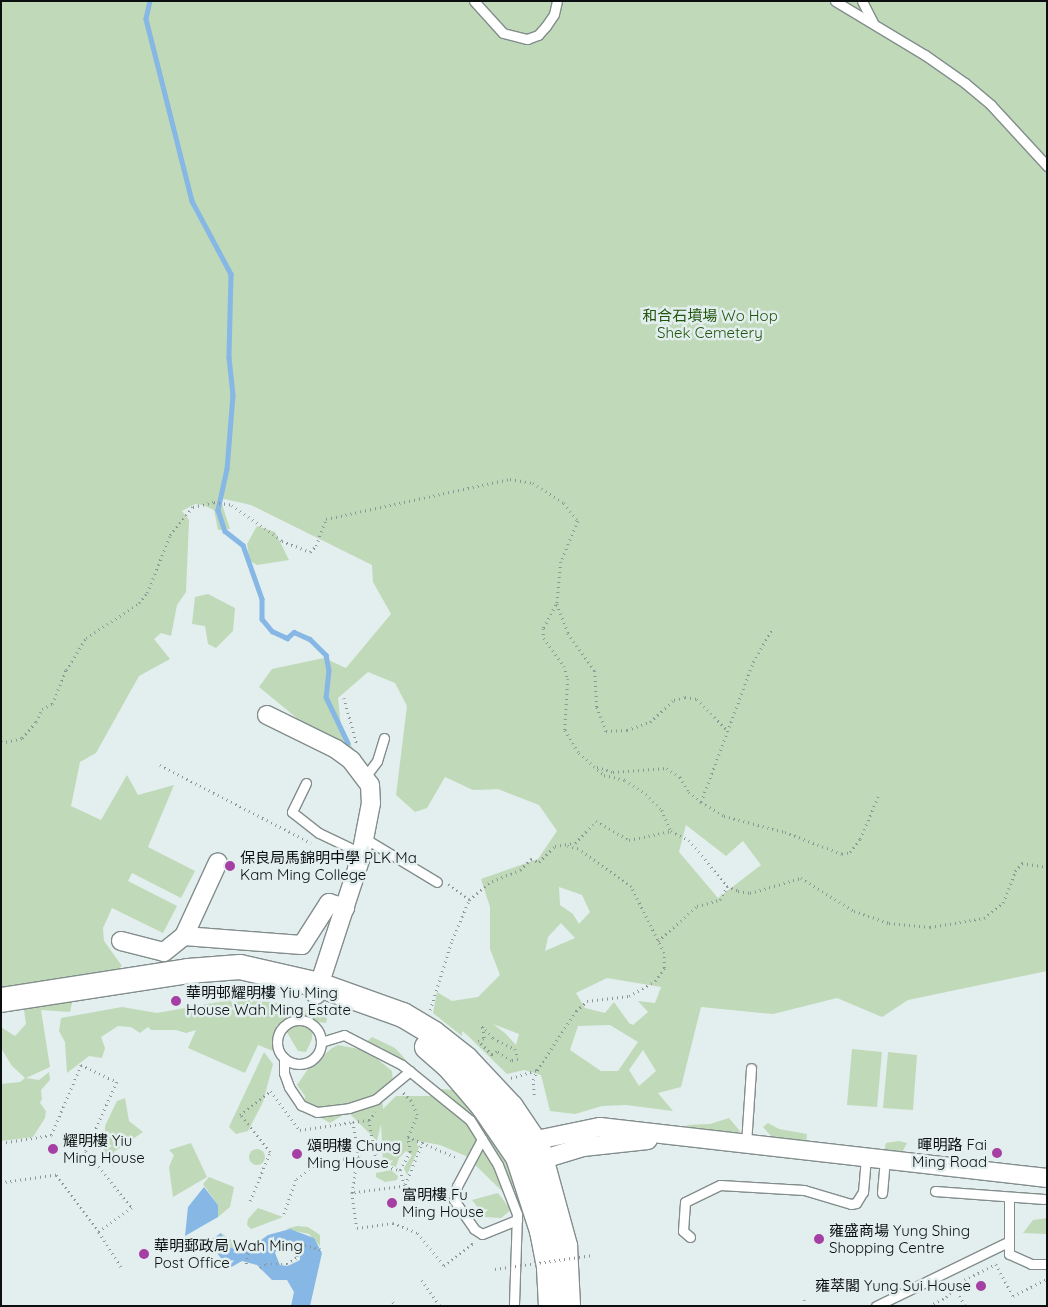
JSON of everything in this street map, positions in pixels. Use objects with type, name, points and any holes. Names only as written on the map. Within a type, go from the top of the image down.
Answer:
[{"type":"street","points":[[267,714],[336,749],[351,760],[370,785],[371,803],[363,845],[318,990]]},
{"type":"street","points":[[121,941],[164,952],[184,936],[218,862]]},
{"type":"street","points":[[184,936],[302,945],[329,903],[345,908]]},
{"type":"street","points":[[1,1000],[143,978],[237,978],[318,990],[386,1020],[427,1047],[448,1065],[528,1153],[565,1246],[568,1306]]},
{"type":"street","points":[[528,1153],[600,1127],[1047,1178]]},
{"type":"street","points":[[528,1153],[542,1235],[551,1306]]},
{"type":"lane","points":[[474,1],[503,33],[526,39],[538,35],[546,26],[554,14],[557,1]]},
{"type":"lane","points":[[835,1],[965,83],[991,105],[1047,166]]},
{"type":"lane","points":[[862,1],[874,24]]},
{"type":"lane","points":[[365,777],[377,761],[384,738]]},
{"type":"lane","points":[[306,783],[292,812],[319,833],[363,845],[442,883]]},
{"type":"lane","points":[[292,1021],[312,1024],[320,1042],[319,1050],[310,1060],[295,1063],[284,1058],[278,1050],[278,1035],[292,1021]]},
{"type":"lane","points":[[320,1042],[344,1035],[410,1071],[464,1115],[482,1139],[498,1165],[517,1220],[514,1306]]},
{"type":"lane","points":[[284,1058],[284,1074],[288,1087],[301,1105],[316,1112],[349,1108],[376,1099],[410,1071]]},
{"type":"lane","points":[[746,1144],[751,1068]]},
{"type":"lane","points":[[482,1139],[457,1186],[454,1200],[474,1229],[482,1234],[517,1220]]},
{"type":"lane","points":[[690,1237],[683,1231],[685,1202],[720,1186],[804,1190],[851,1204],[856,1203],[863,1192],[866,1157]]},
{"type":"lane","points":[[882,1193],[885,1159]]},
{"type":"lane","points":[[935,1191],[1044,1199]]},
{"type":"lane","points":[[1009,1196],[1006,1243],[1013,1258],[1031,1264],[1047,1264]]},
{"type":"lane","points":[[876,1306],[1006,1243]]},
{"type":"path","points":[[1,736],[1,743],[22,738],[36,722],[42,709],[52,704],[66,670],[86,638],[138,603],[147,593],[160,554],[186,512],[203,502],[220,502],[232,505],[282,541],[310,552],[316,546],[326,519],[458,493],[496,482],[523,479],[564,503],[578,521],[562,562],[557,604],[543,629],[544,638],[564,666],[568,679],[565,730],[580,753],[604,775],[625,780],[646,794],[662,810],[671,831]]},
{"type":"path","points":[[557,604],[568,633],[595,671],[597,707],[606,731],[627,730],[650,722],[674,700],[685,697],[697,699],[728,731]]},
{"type":"path","points":[[701,802],[753,662],[773,628]]},
{"type":"path","points":[[160,765],[319,847]]},
{"type":"path","points":[[597,767],[614,772],[667,768],[680,777],[689,792],[701,802],[739,822],[785,832],[842,854],[850,852],[860,839],[879,794]]},
{"type":"path","points":[[566,846],[575,843],[596,821],[628,840],[671,831],[689,840],[727,886],[750,893],[801,878],[854,911],[889,924],[930,927],[984,918],[1003,903],[1014,871],[1022,863],[1047,867]]},
{"type":"path","points":[[428,1016],[452,940],[469,900],[491,882],[520,870],[531,858],[540,862],[555,846],[566,846],[578,849],[631,888],[664,953],[664,968],[655,981],[629,996],[587,1001],[576,1011],[537,1070],[533,1080],[534,1095]]},
{"type":"path","points":[[328,852],[346,861]]},
{"type":"path","points":[[442,883],[469,900]]},
{"type":"path","points":[[658,941],[698,906],[720,900],[727,886]]},
{"type":"path","points":[[482,1026],[489,1032],[494,1038],[516,1049],[518,1059],[511,1061],[497,1052],[492,1055],[478,1041],[484,1038],[482,1026]]},
{"type":"path","points":[[1,1143],[51,1136],[81,1065],[116,1082],[86,1151],[132,1208],[99,1232]]},
{"type":"path","points":[[507,1079],[537,1070]]},
{"type":"path","points":[[250,1201],[270,1152],[240,1115],[271,1091],[300,1130],[369,1120],[379,1107]]},
{"type":"path","points":[[395,1092],[400,1091],[411,1101],[417,1115],[408,1137],[410,1152],[400,1170],[405,1186]]},
{"type":"path","points":[[369,1120],[376,1164],[400,1170]]},
{"type":"path","points":[[353,1122],[357,1157],[352,1193],[357,1228],[393,1222],[418,1233],[444,1266],[472,1244],[466,1237]]},
{"type":"path","points":[[408,1137],[458,1158],[454,1166]]},
{"type":"path","points":[[405,1186],[423,1142]]},
{"type":"path","points":[[284,1214],[296,1180],[310,1169],[317,1164],[357,1157]]},
{"type":"path","points":[[1,1183],[56,1175],[99,1232],[121,1267]]},
{"type":"path","points":[[446,1184],[438,1201],[450,1215]]},
{"type":"path","points":[[352,1193],[405,1186]]},
{"type":"path","points":[[260,1268],[266,1264],[287,1264],[297,1257],[297,1251],[305,1245],[322,1250]]},
{"type":"path","points":[[246,1264],[248,1251]]},
{"type":"path","points":[[495,1269],[593,1255]]},
{"type":"path","points":[[929,1306],[946,1297],[955,1287],[996,1264],[1012,1296],[1047,1279]]},
{"type":"path","points":[[422,1280],[440,1306]]},
{"type":"path","points":[[955,1287],[965,1306]]},
{"type":"path","points":[[804,1300],[804,1306]]},
{"type":"path","points":[[393,1302],[396,1306]]},
{"type":"green space","name":"和合石墳場 Wo Hop Shek Cemetery","points":[[1,1],[1047,1],[1047,971],[908,1000],[882,1017],[837,998],[773,1014],[701,1007],[681,1087],[658,1093],[673,1111],[626,1105],[602,1106],[575,1114],[550,1111],[541,1075],[524,1070],[507,1074],[466,1034],[462,1031],[462,1036],[433,1013],[437,992],[452,1001],[478,997],[500,975],[490,949],[490,907],[481,879],[538,859],[557,831],[539,805],[498,789],[473,790],[445,777],[427,808],[415,812],[396,795],[407,706],[395,683],[368,672],[338,698],[341,727],[356,754],[309,728],[259,687],[272,669],[324,658],[346,668],[391,614],[373,582],[372,565],[251,505],[220,498],[230,529],[218,530],[214,510],[203,505],[195,504],[182,511],[189,520],[186,592],[177,605],[171,636],[161,633],[154,639],[170,659],[139,676],[96,753],[80,762],[71,806],[101,820],[127,775],[138,795],[174,785],[148,847],[195,871],[181,898],[132,873],[128,881],[177,906],[163,933],[112,908],[103,928],[104,941],[122,966],[96,985],[75,989],[70,1012],[41,1010],[50,1067],[26,1078],[39,1080],[49,1072],[50,1080],[41,1090],[42,1099],[40,1103],[46,1111],[45,1118],[33,1137],[1,1141],[1,1084],[20,1082],[25,1078],[12,1066],[1,1048],[1,1027],[15,1036],[26,1024],[22,995],[1,999]],"holes":[[[686,825],[726,856],[743,841],[761,865],[718,898],[679,852]],[[559,887],[582,895],[590,912],[579,924],[573,914],[560,905]],[[561,923],[575,938],[545,951],[548,937]],[[607,978],[661,987],[655,1003],[638,1001],[648,1012],[633,1025],[629,1023],[614,1002],[605,1013],[585,1008],[576,993]],[[493,1024],[519,1034],[516,1045],[505,1033]],[[610,1025],[638,1042],[618,1071],[601,1071],[570,1050],[578,1026]],[[643,1050],[656,1071],[639,1086],[629,1070]]]},
{"type":"green space","points":[[257,526],[275,532],[289,560],[257,565],[250,561],[247,544]]},
{"type":"green space","points":[[208,594],[235,608],[233,631],[216,648],[208,644],[205,626],[192,624],[195,597]]},
{"type":"green space","points":[[241,998],[292,1005],[327,1018],[326,1023],[313,1021],[312,1039],[306,1052],[298,1051],[281,1022],[276,1026],[281,1037],[273,1051],[258,1045],[245,1073],[188,1048],[196,1030],[186,1033],[176,1030],[151,1030],[148,1027],[140,1033],[131,1027],[118,1026],[101,1037],[105,1048],[102,1058],[89,1056],[67,1073],[65,1042],[59,1031],[61,1018],[122,1007],[157,1013]]},
{"type":"green space","points":[[372,1037],[395,1048],[406,1060],[394,1065],[382,1047],[376,1058],[392,1071],[393,1083],[382,1095],[383,1109],[396,1096],[431,1096],[442,1089],[462,1091],[525,1184],[503,1192],[466,1156],[440,1145],[418,1141],[417,1146],[420,1145],[407,1175],[404,1168],[412,1155],[406,1151],[399,1158],[396,1167],[383,1162],[381,1124],[377,1141],[348,1112],[330,1123],[304,1108],[305,1096],[297,1085],[308,1069],[338,1045],[359,1049]]},
{"type":"green space","points":[[852,1049],[882,1052],[877,1107],[847,1105]]},
{"type":"green space","points":[[264,1052],[273,1064],[263,1102],[248,1131],[236,1134],[229,1127]]},
{"type":"green space","points":[[888,1052],[917,1055],[913,1110],[883,1108]]},
{"type":"green space","points":[[125,1098],[129,1121],[143,1132],[114,1152],[114,1166],[104,1158],[105,1126],[117,1101]]},
{"type":"green space","points":[[729,1118],[740,1131],[728,1135],[688,1129],[687,1125],[710,1124]]},
{"type":"green space","points":[[768,1123],[779,1129],[807,1134],[806,1143],[773,1138],[763,1127]]},
{"type":"green space","points":[[899,1141],[907,1143],[901,1154],[884,1152],[886,1143]]},
{"type":"green space","points":[[191,1143],[207,1177],[173,1197],[169,1167],[174,1155],[169,1150]]},
{"type":"green space","points":[[257,1149],[263,1151],[265,1157],[263,1163],[257,1165],[251,1163],[249,1157],[251,1151]]},
{"type":"green space","points":[[391,1170],[398,1176],[397,1180],[385,1182],[376,1177],[376,1173]]},
{"type":"green space","points":[[209,1177],[234,1187],[230,1207],[218,1217],[218,1205],[203,1184]]},
{"type":"green space","points":[[498,1193],[511,1210],[501,1218],[485,1217],[472,1200]]},
{"type":"green space","points":[[258,1208],[283,1217],[251,1229],[247,1225],[248,1219]]},
{"type":"green space","points":[[1047,1218],[1047,1234],[1023,1233],[1033,1220]]},
{"type":"green space","points":[[297,1226],[308,1227],[320,1235],[320,1246],[309,1234],[286,1229]]},
{"type":"green space","points":[[221,1233],[237,1244],[244,1251],[227,1247]]},
{"type":"water","points":[[204,1187],[218,1205],[218,1217],[185,1236],[188,1207]]},
{"type":"water","points":[[290,1229],[314,1238],[322,1253],[310,1306],[291,1306],[294,1292],[287,1280],[272,1280],[257,1265],[242,1261],[228,1269],[209,1241],[221,1233],[227,1247],[251,1252],[253,1246],[268,1235]],"holes":[[[285,1241],[294,1244],[300,1253],[300,1260],[288,1266],[280,1265],[275,1253],[278,1246]]]},
{"type":"waterway","points":[[150,1],[146,19],[192,201],[231,274],[229,357],[233,395],[227,469],[218,510],[225,531],[243,545],[262,599],[262,619],[272,631],[287,638],[294,632],[310,639],[326,655],[329,670],[326,697],[348,743]]},
{"type":"place","name":"保良局馬錦明中學 PLK Ma Kam Ming College","points":[[230,866]]},
{"type":"place","name":"華明邨耀明樓 Yiu Ming House Wah Ming Estate","points":[[176,1001]]},
{"type":"place","name":"耀明樓 Yiu Ming House","points":[[53,1149]]},
{"type":"place","name":"暉明路 Fai Ming Road","points":[[997,1153]]},
{"type":"place","name":"頌明樓 Chung Ming House","points":[[297,1154]]},
{"type":"place","name":"富明樓 Fu Ming House","points":[[392,1203]]},
{"type":"place","name":"雍盛商場 Yung Shing Shopping Centre","points":[[819,1239]]},
{"type":"place","name":"華明郵政局 Wah Ming Post Office","points":[[144,1254]]},
{"type":"place","name":"雍萃閣 Yung Sui House","points":[[981,1286]]}]
